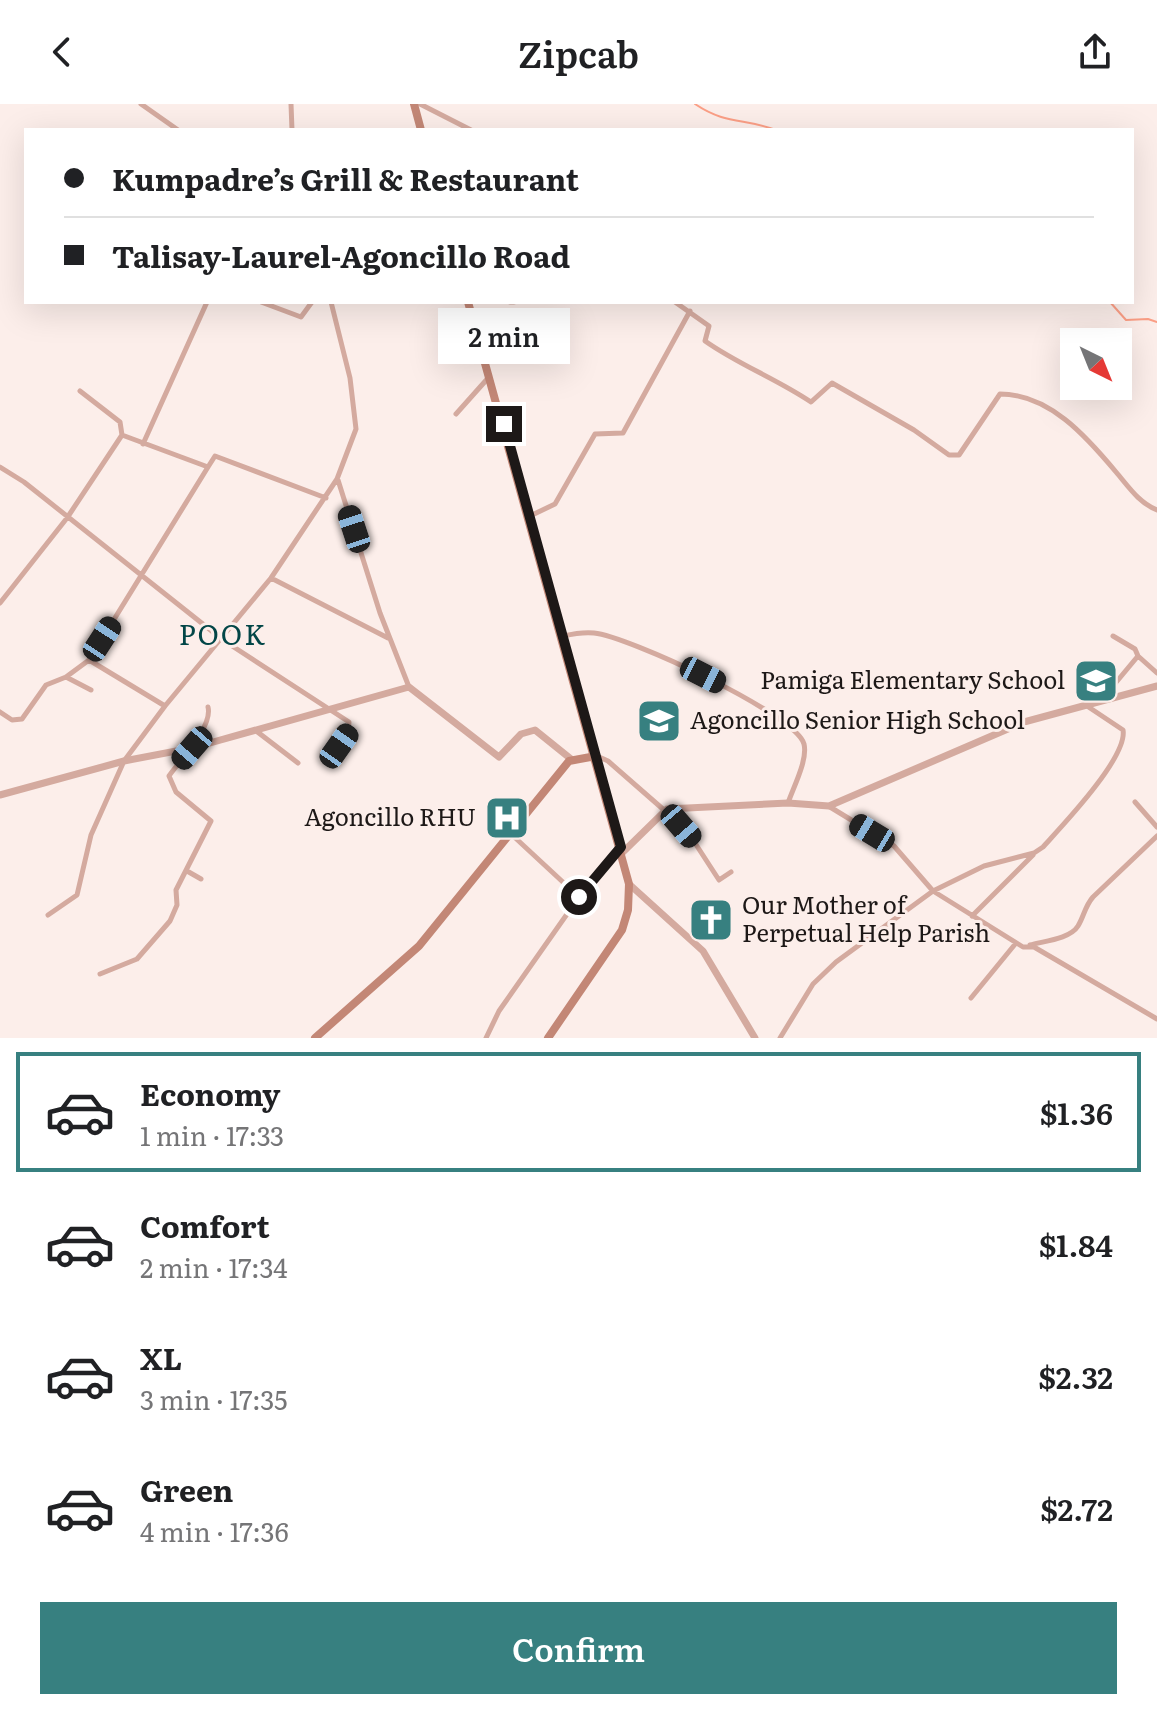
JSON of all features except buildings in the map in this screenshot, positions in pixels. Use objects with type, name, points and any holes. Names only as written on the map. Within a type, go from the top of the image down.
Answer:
[{"type":"main road","points":[[417,104],[421,128]]},
{"type":"main road","points":[[469,304],[530,516],[629,884],[628,910],[622,930],[548,1038]]},
{"type":"main road","points":[[315,1038],[419,946],[571,759],[596,756]]},
{"type":"street","points":[[141,104],[175,128]]},
{"type":"street","points":[[290,128],[291,104]]},
{"type":"street","points":[[417,104],[467,128]]},
{"type":"street","points":[[143,444],[206,304]]},
{"type":"street","points":[[266,304],[301,317],[311,304]]},
{"type":"street","points":[[48,915],[77,895],[91,835],[124,761],[165,706],[223,640],[271,578],[337,479],[356,429],[350,378],[332,304]]},
{"type":"street","points":[[678,304],[709,326],[705,341],[738,364],[776,380],[811,402],[832,383],[914,430],[949,455],[959,455],[966,447],[1000,394],[1029,398],[1079,429],[1136,495],[1157,510]]},
{"type":"street","points":[[530,516],[555,504],[595,434],[623,433],[690,311]]},
{"type":"street","points":[[456,414],[490,377]]},
{"type":"street","points":[[0,603],[67,518],[122,435],[120,422],[80,391]]},
{"type":"street","points":[[122,435],[208,467]]},
{"type":"street","points":[[0,712],[12,720],[22,719],[46,685],[66,677],[89,660],[215,456],[326,498]]},
{"type":"street","points":[[0,467],[24,482],[223,640],[351,725],[339,746],[341,750]]},
{"type":"street","points":[[337,479],[389,638],[409,687],[499,757],[521,734],[535,730],[571,759]]},
{"type":"street","points":[[271,578],[389,638]]},
{"type":"street","points":[[563,636],[595,633],[620,641],[703,675],[786,723],[800,736],[805,751],[788,803]]},
{"type":"street","points":[[1113,636],[1135,649],[1138,656],[1157,673]]},
{"type":"street","points":[[1103,698],[1138,656]]},
{"type":"street","points":[[89,660],[165,706]]},
{"type":"street","points":[[66,677],[91,690]]},
{"type":"street","points":[[829,806],[1024,722],[1103,698],[1157,686]]},
{"type":"street","points":[[0,795],[124,761],[192,748],[409,687]]},
{"type":"street","points":[[972,916],[1089,797],[1122,743],[1123,730],[1084,704]]},
{"type":"street","points":[[100,974],[137,959],[170,921],[177,905],[176,890],[211,821],[170,785],[169,776],[192,748],[209,715],[208,707]]},
{"type":"street","points":[[255,730],[298,763]]},
{"type":"street","points":[[596,756],[608,761],[665,810],[695,843],[719,880],[731,872]]},
{"type":"street","points":[[1135,802],[1157,827]]},
{"type":"street","points":[[486,1038],[499,1011],[579,897],[622,850],[665,810],[788,803],[829,806],[894,846],[933,891],[1016,943],[1034,947],[1157,1019]]},
{"type":"street","points":[[510,833],[579,897]]},
{"type":"street","points":[[1023,947],[1070,934],[1077,928],[1085,907],[1093,897],[1157,836]]},
{"type":"street","points":[[780,1038],[813,984],[836,962],[933,891],[984,866],[1034,853]]},
{"type":"street","points":[[187,871],[201,879]]},
{"type":"street","points":[[629,884],[703,951],[755,1038]]},
{"type":"street","points":[[971,998],[1016,943]]},
{"type":"waterway","points":[[695,104],[716,115],[770,128]]},
{"type":"waterway","points":[[1112,304],[1126,320],[1148,319],[1157,322]]},
{"type":"place","name":"Pamiga Elementary School","points":[[1096,681]]},
{"type":"place","name":"Agoncillo Senior High School","points":[[659,721]]},
{"type":"place","name":"Agoncillo RHU","points":[[507,818]]},
{"type":"place","name":"Our Mother of Perpetual Help Parish","points":[[711,920]]},
{"type":"district","name":"POOK","points":[[223,635]]},
{"type":"route","points":[[504,424],[621,847],[579,897]]}]
